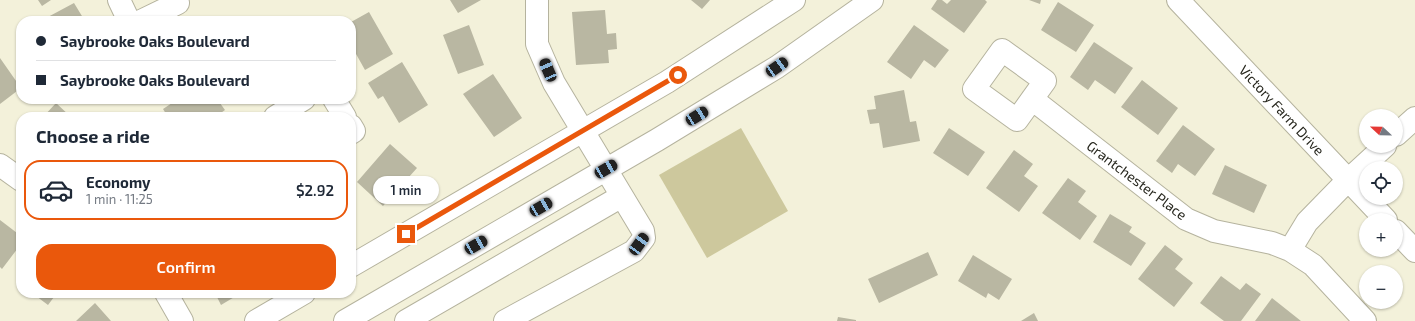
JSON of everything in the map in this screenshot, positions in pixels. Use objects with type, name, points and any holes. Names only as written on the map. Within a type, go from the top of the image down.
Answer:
[{"type":"street","points":[[119,0],[127,16]]},
{"type":"street","points":[[151,16],[178,3],[176,0]]},
{"type":"street","points":[[505,321],[634,251],[644,238],[643,231],[554,82],[537,44],[537,0]]},
{"type":"street","points":[[356,263],[673,78],[794,0]]},
{"type":"street","points":[[345,321],[657,140],[777,67],[872,0]]},
{"type":"street","name":"Victory Farm Drive","points":[[1178,0],[1379,213]]},
{"type":"street","name":"Grantchester Place","points":[[1032,99],[1186,219],[1214,231],[1272,243],[1290,250],[1313,265],[1365,321]]},
{"type":"street","points":[[284,112],[296,104]]},
{"type":"street","points":[[1403,129],[1415,118]]},
{"type":"street","points":[[1290,250],[1306,222],[1377,153]]},
{"type":"street","points":[[0,165],[16,176]]},
{"type":"street","points":[[406,321],[622,196]]},
{"type":"street","points":[[1403,239],[1415,252]]},
{"type":"street","points":[[169,298],[182,321]]},
{"type":"street","points":[[256,321],[295,298]]},
{"type":"shaded area","points":[[741,128],[788,211],[707,258],[659,175]]},
{"type":"building","points":[[38,0],[51,0],[42,6]]},
{"type":"building","points":[[450,0],[481,0],[458,13]]},
{"type":"building","points":[[691,0],[710,0],[702,9]]},
{"type":"building","points":[[937,0],[942,0],[947,4],[951,0],[985,0],[987,2],[964,33],[931,9]]},
{"type":"building","points":[[1029,0],[1041,0],[1040,4]]},
{"type":"building","points":[[1058,2],[1094,25],[1076,52],[1041,30]]},
{"type":"building","points":[[74,3],[82,16],[50,16]]},
{"type":"building","points":[[605,10],[607,34],[616,33],[617,49],[608,50],[609,63],[576,65],[572,12]]},
{"type":"building","points":[[369,12],[393,54],[365,70],[356,54],[356,19]]},
{"type":"building","points":[[469,25],[484,65],[458,74],[443,35]]},
{"type":"building","points":[[914,25],[949,50],[935,68],[924,60],[911,79],[887,62]]},
{"type":"building","points":[[1094,42],[1133,68],[1115,94],[1095,80],[1088,90],[1070,77]]},
{"type":"building","points":[[0,58],[16,81],[16,92],[0,104]]},
{"type":"building","points":[[402,62],[428,105],[399,123],[383,96],[378,99],[368,83]]},
{"type":"building","points":[[493,74],[522,118],[494,137],[463,94]]},
{"type":"building","points":[[1142,80],[1178,108],[1158,135],[1121,107]]},
{"type":"building","points":[[904,90],[910,122],[916,121],[920,141],[883,148],[879,123],[870,124],[867,110],[876,109],[874,96]]},
{"type":"building","points":[[55,104],[57,104],[66,112],[48,112]]},
{"type":"building","points":[[170,104],[221,104],[225,110],[222,112],[165,112],[163,109]]},
{"type":"building","points":[[1183,125],[1215,149],[1195,176],[1178,164],[1172,173],[1156,161]]},
{"type":"building","points":[[949,128],[985,152],[968,176],[933,153]]},
{"type":"building","points":[[390,144],[417,168],[383,206],[357,182]]},
{"type":"building","points":[[1014,150],[1033,164],[1024,176],[1038,186],[1019,212],[986,188]]},
{"type":"building","points":[[1225,165],[1267,185],[1254,213],[1212,194]]},
{"type":"building","points":[[1068,178],[1086,191],[1078,202],[1097,216],[1080,240],[1042,213]]},
{"type":"building","points":[[1110,214],[1132,227],[1129,232],[1146,243],[1131,266],[1093,242]]},
{"type":"building","points":[[0,220],[16,232],[16,251],[2,269],[0,267]]},
{"type":"building","points":[[1165,245],[1183,259],[1175,269],[1193,283],[1174,307],[1138,279]]},
{"type":"building","points":[[928,252],[938,275],[879,303],[868,279]]},
{"type":"building","points":[[973,255],[1012,279],[999,300],[988,293],[986,298],[958,281]]},
{"type":"building","points":[[1221,276],[1240,290],[1246,283],[1261,294],[1241,321],[1224,321],[1200,303]]},
{"type":"building","points":[[39,298],[53,298],[48,305]]},
{"type":"building","points":[[218,298],[233,298],[221,305]]},
{"type":"building","points":[[1272,298],[1301,321],[1255,321]]},
{"type":"building","points":[[95,303],[111,321],[76,321]]},
{"type":"building","points":[[1034,313],[1038,321],[1021,321]]},
{"type":"building","points":[[838,317],[856,320],[856,321],[837,321]]},
{"type":"route","points":[[406,234],[678,75]]}]
